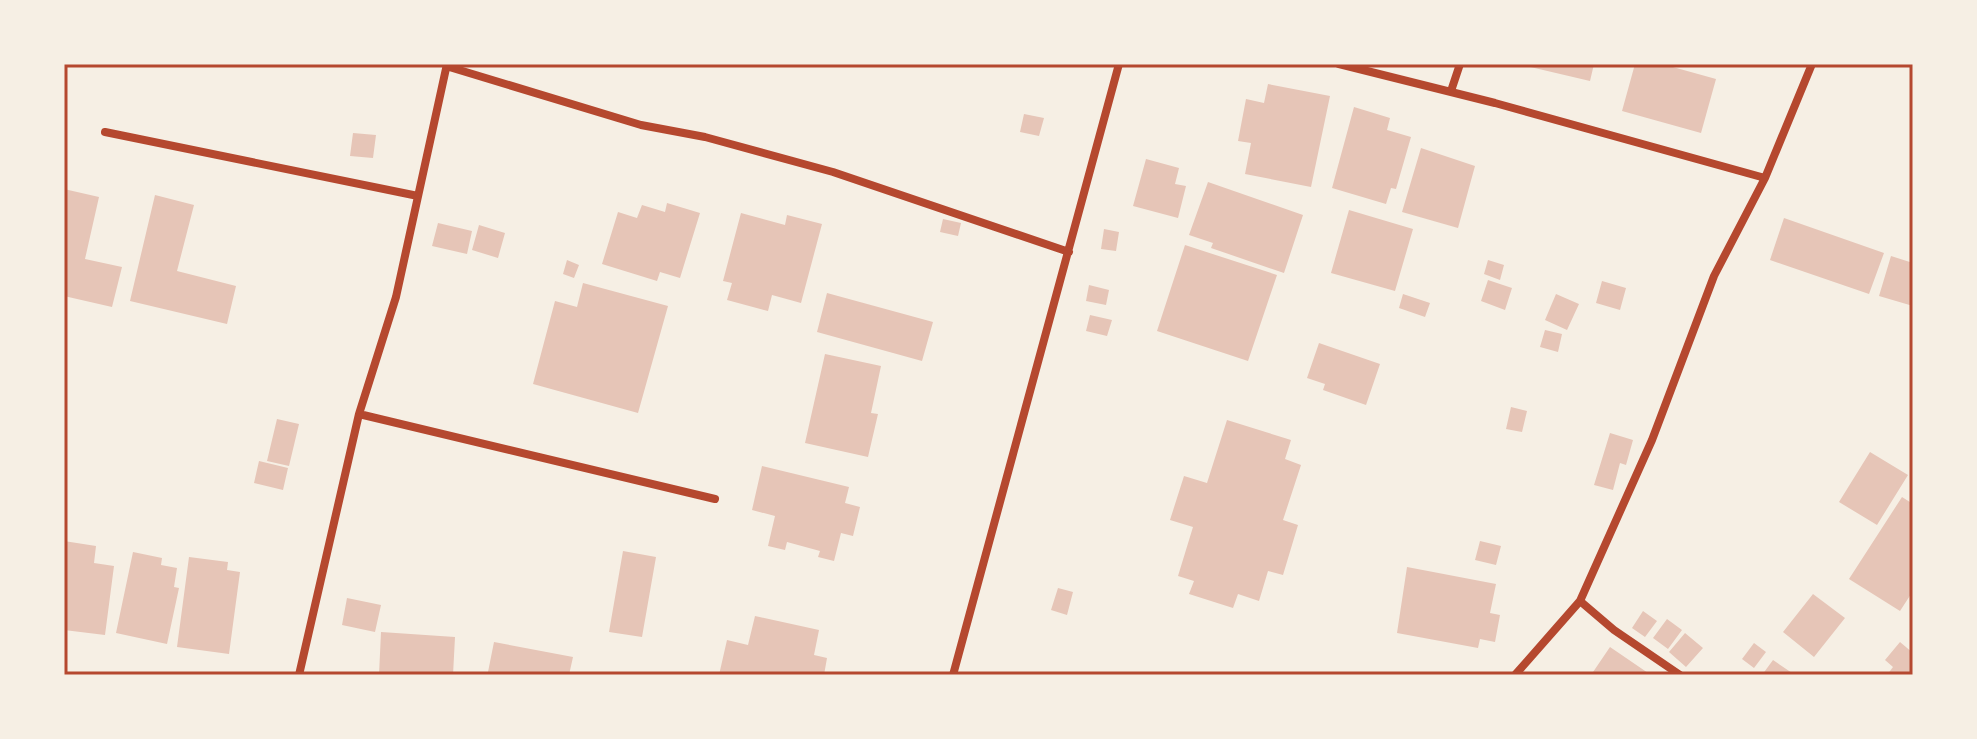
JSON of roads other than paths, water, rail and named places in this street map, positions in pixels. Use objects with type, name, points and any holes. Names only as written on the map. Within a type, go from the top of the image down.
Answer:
[{"type":"street","points":[[953,675],[1119,64]]},
{"type":"street","points":[[1339,64],[1451,91],[1765,178]]},
{"type":"street","points":[[1451,91],[1460,64]]},
{"type":"street","points":[[1515,675],[1580,601],[1652,440],[1714,276],[1765,178],[1812,64]]},
{"type":"street","points":[[299,675],[359,414],[396,297],[446,65],[641,125],[705,137],[833,172],[1069,252]]},
{"type":"street","points":[[105,132],[418,196]]},
{"type":"street","points":[[359,414],[715,499]]},
{"type":"street","points":[[1580,601],[1614,630],[1680,675]]}]
